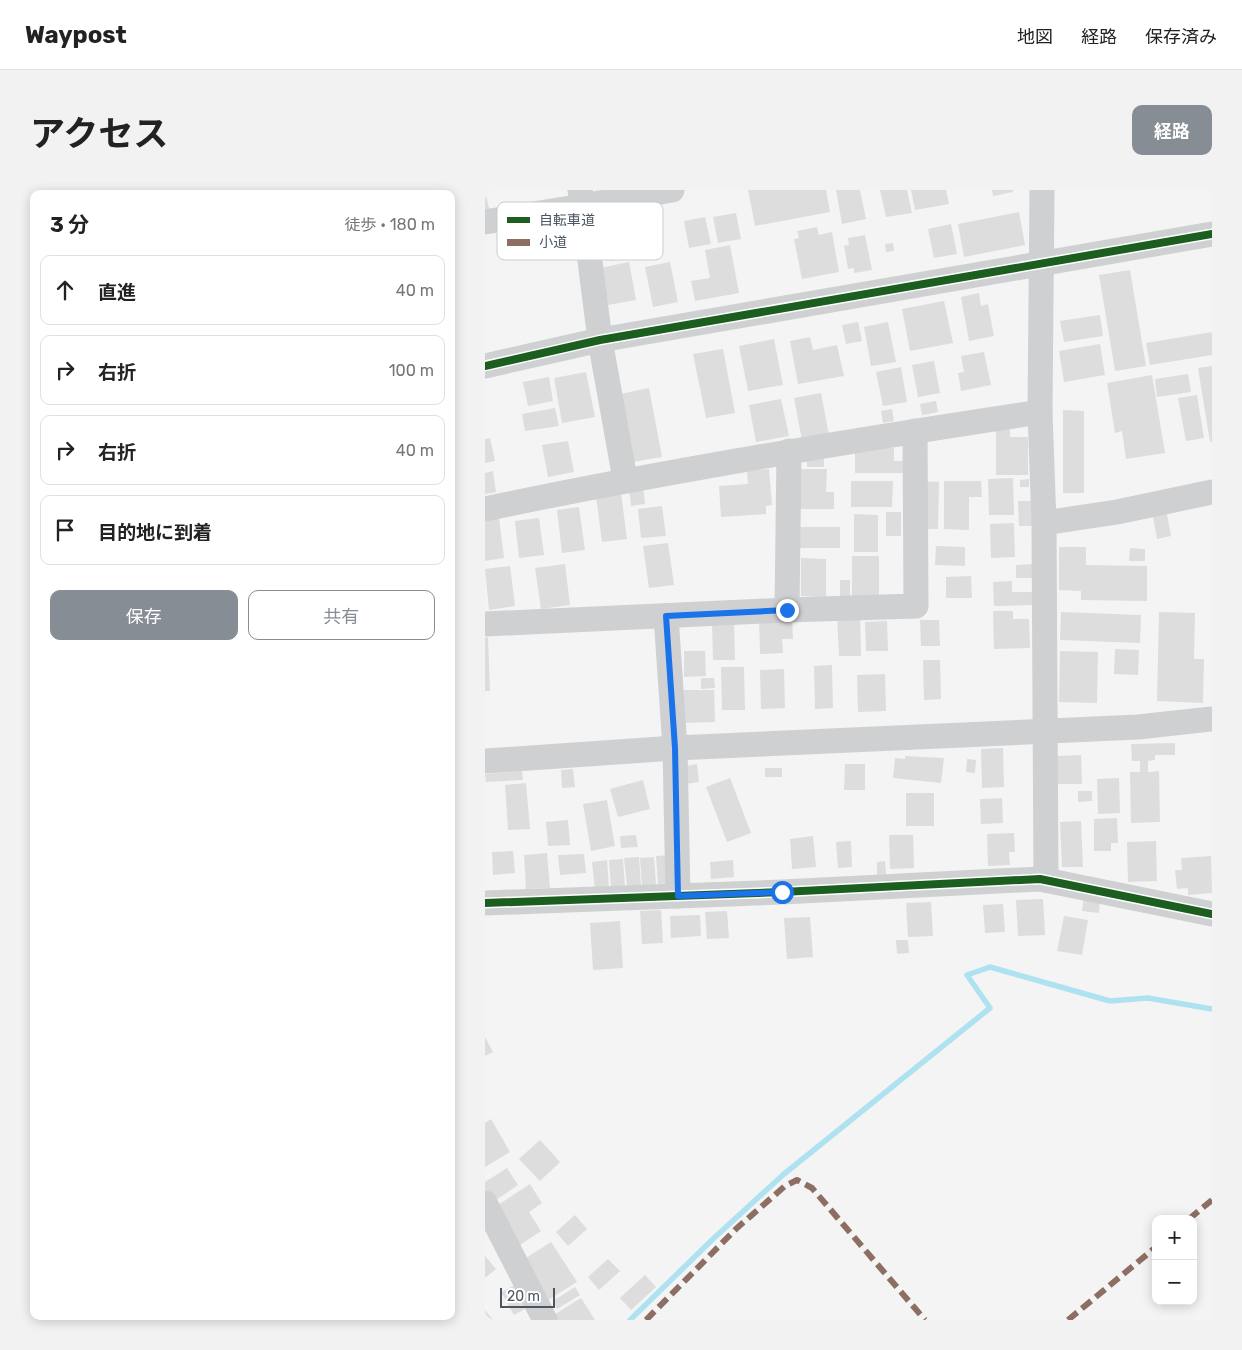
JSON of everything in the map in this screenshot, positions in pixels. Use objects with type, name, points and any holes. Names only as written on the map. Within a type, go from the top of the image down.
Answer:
[{"type":"street","points":[[565,202],[581,198],[672,190]]},
{"type":"street","points":[[1042,190],[1041,412],[1044,523],[1046,880]]},
{"type":"street","points":[[485,366],[600,340],[1212,234]]},
{"type":"street","points":[[589,260],[600,340],[625,479]]},
{"type":"street","points":[[485,509],[625,479],[789,450],[1041,412]]},
{"type":"street","points":[[485,624],[916,606],[915,431]]},
{"type":"street","points":[[787,610],[789,450]]},
{"type":"street","points":[[1044,523],[1117,512],[1212,492]]},
{"type":"street","points":[[666,616],[675,748],[678,896]]},
{"type":"street","points":[[485,761],[675,748],[1138,726],[1212,719]]},
{"type":"street","points":[[485,903],[1046,880],[1212,914]]},
{"type":"street","points":[[485,1203],[545,1320]]},
{"type":"building","points":[[485,190],[490,213],[485,214]]},
{"type":"building","points":[[748,190],[826,190],[830,212],[755,226]]},
{"type":"building","points":[[836,190],[860,190],[866,219],[842,224]]},
{"type":"building","points":[[880,190],[907,190],[912,213],[886,217]]},
{"type":"building","points":[[911,190],[946,190],[949,204],[915,210]]},
{"type":"building","points":[[992,190],[1013,190],[1013,192],[993,196]]},
{"type":"building","points":[[1019,212],[1025,245],[964,257],[958,224]]},
{"type":"building","points":[[736,213],[741,239],[718,243],[713,217]]},
{"type":"building","points":[[705,217],[711,244],[689,248],[684,221]]},
{"type":"building","points":[[951,224],[957,254],[934,258],[928,229]]},
{"type":"building","points":[[817,227],[819,235],[832,232],[839,272],[802,279],[794,239],[799,238],[797,231]]},
{"type":"building","points":[[865,235],[872,270],[854,273],[854,268],[848,269],[844,246],[849,245],[848,238]]},
{"type":"building","points":[[893,243],[894,251],[886,252],[885,244]]},
{"type":"building","points":[[730,245],[739,293],[695,301],[691,281],[710,278],[705,250]]},
{"type":"building","points":[[629,262],[636,300],[608,305],[600,268]]},
{"type":"building","points":[[670,262],[678,302],[653,307],[645,267]]},
{"type":"building","points":[[1130,270],[1146,366],[1115,371],[1099,275]]},
{"type":"building","points":[[979,293],[981,306],[988,304],[994,336],[969,341],[961,297]]},
{"type":"building","points":[[944,301],[953,343],[910,351],[902,309]]},
{"type":"building","points":[[1100,315],[1103,336],[1064,342],[1060,321]]},
{"type":"building","points":[[858,322],[862,341],[846,344],[842,325]]},
{"type":"building","points":[[888,322],[896,362],[871,366],[864,327]]},
{"type":"building","points":[[1212,332],[1212,355],[1150,365],[1146,343]]},
{"type":"building","points":[[810,337],[813,350],[837,345],[844,376],[798,384],[790,341]]},
{"type":"building","points":[[774,339],[783,385],[748,391],[739,346]]},
{"type":"building","points":[[1100,344],[1105,375],[1064,382],[1059,351]]},
{"type":"building","points":[[723,349],[735,413],[706,418],[693,354]]},
{"type":"building","points":[[984,352],[991,385],[961,391],[958,373],[964,372],[961,356]]},
{"type":"building","points":[[934,361],[940,393],[918,397],[912,365]]},
{"type":"building","points":[[1212,366],[1212,442],[1210,442],[1198,368]]},
{"type":"building","points":[[901,367],[907,402],[883,406],[876,372]]},
{"type":"building","points":[[586,372],[595,417],[562,423],[554,378]]},
{"type":"building","points":[[1188,374],[1191,392],[1157,397],[1155,379]]},
{"type":"building","points":[[1152,375],[1165,453],[1126,459],[1122,431],[1115,433],[1107,383]]},
{"type":"building","points":[[549,377],[553,401],[528,406],[523,382]]},
{"type":"building","points":[[649,388],[662,457],[633,462],[620,394]]},
{"type":"building","points":[[821,393],[829,435],[802,440],[794,398]]},
{"type":"building","points":[[1197,395],[1204,438],[1186,441],[1178,398]]},
{"type":"building","points":[[781,399],[789,436],[756,442],[749,405]]},
{"type":"building","points":[[936,401],[938,412],[922,415],[920,404]]},
{"type":"building","points":[[555,408],[559,426],[525,431],[522,414]]},
{"type":"building","points":[[892,409],[894,421],[883,423],[881,411]]},
{"type":"building","points":[[1063,410],[1084,411],[1084,493],[1063,493]]},
{"type":"building","points":[[996,427],[1010,428],[1010,437],[1028,437],[1028,475],[996,475]]},
{"type":"building","points":[[490,438],[495,461],[485,463],[485,439]]},
{"type":"building","points":[[568,441],[574,472],[548,477],[542,445]]},
{"type":"building","points":[[855,448],[894,448],[894,461],[903,461],[904,473],[855,473]]},
{"type":"building","points":[[807,452],[824,452],[824,467],[807,467]]},
{"type":"building","points":[[769,469],[772,505],[766,506],[766,514],[721,517],[719,486],[748,484],[747,471]]},
{"type":"building","points":[[800,469],[827,469],[826,492],[834,492],[834,509],[799,509]]},
{"type":"building","points":[[493,471],[496,492],[485,494],[485,473]]},
{"type":"building","points":[[1013,478],[1014,515],[989,515],[988,479]]},
{"type":"building","points":[[1029,479],[1029,487],[1020,487],[1020,480]]},
{"type":"building","points":[[851,481],[893,481],[892,507],[851,507]]},
{"type":"building","points":[[922,481],[939,482],[938,529],[922,529]]},
{"type":"building","points":[[944,481],[981,481],[982,497],[969,497],[969,530],[944,529]]},
{"type":"building","points":[[643,486],[645,504],[631,506],[629,488]]},
{"type":"building","points":[[621,493],[627,539],[602,542],[596,496]]},
{"type":"building","points":[[1018,501],[1032,501],[1033,526],[1019,526]]},
{"type":"building","points":[[662,506],[666,536],[641,538],[638,509]]},
{"type":"building","points":[[579,507],[585,550],[562,553],[557,510]]},
{"type":"building","points":[[886,512],[901,512],[901,536],[886,536]]},
{"type":"building","points":[[854,514],[878,515],[878,552],[854,552]]},
{"type":"building","points":[[1167,514],[1171,536],[1157,539],[1153,517]]},
{"type":"building","points":[[499,518],[504,558],[485,561],[485,520]]},
{"type":"building","points":[[539,518],[544,555],[519,558],[515,521]]},
{"type":"building","points":[[1014,523],[1015,557],[991,558],[990,524]]},
{"type":"building","points":[[797,527],[840,527],[840,548],[797,548]]},
{"type":"building","points":[[668,543],[674,585],[649,588],[643,546]]},
{"type":"building","points":[[936,546],[965,547],[965,566],[935,565]]},
{"type":"building","points":[[1059,547],[1086,547],[1086,565],[1147,566],[1147,601],[1081,600],[1081,591],[1059,590]]},
{"type":"building","points":[[1130,548],[1145,549],[1145,561],[1129,561]]},
{"type":"building","points":[[852,556],[879,556],[879,596],[852,596]]},
{"type":"building","points":[[801,558],[826,559],[826,597],[801,596]]},
{"type":"building","points":[[565,564],[570,605],[541,609],[535,568]]},
{"type":"building","points":[[1033,564],[1033,578],[1016,578],[1016,565]]},
{"type":"building","points":[[510,566],[515,606],[489,610],[485,569]]},
{"type":"building","points":[[971,576],[972,598],[946,598],[946,577]]},
{"type":"building","points":[[840,580],[850,580],[850,596],[840,596]]},
{"type":"building","points":[[1012,581],[1012,592],[1032,592],[1033,605],[994,606],[993,582]]},
{"type":"building","points":[[993,611],[1013,611],[1013,619],[1029,619],[1030,648],[994,649]]},
{"type":"building","points":[[1061,612],[1141,615],[1140,643],[1060,640]]},
{"type":"building","points":[[1159,612],[1195,613],[1194,659],[1204,659],[1203,703],[1157,701]]},
{"type":"building","points":[[837,613],[860,613],[861,656],[839,656]]},
{"type":"building","points":[[792,616],[793,639],[782,639],[783,653],[760,654],[759,617]]},
{"type":"building","points":[[920,620],[939,620],[940,646],[921,646]]},
{"type":"building","points":[[887,621],[888,651],[866,651],[865,622]]},
{"type":"building","points":[[734,622],[735,660],[713,660],[712,623]]},
{"type":"building","points":[[488,637],[490,691],[485,691],[485,638]]},
{"type":"building","points":[[1115,649],[1139,650],[1138,675],[1114,674]]},
{"type":"building","points":[[684,651],[705,651],[706,676],[684,677]]},
{"type":"building","points":[[1060,651],[1098,652],[1097,703],[1059,702]]},
{"type":"building","points":[[923,660],[940,660],[941,699],[924,700]]},
{"type":"building","points":[[832,665],[833,708],[815,709],[814,666]]},
{"type":"building","points":[[721,667],[744,667],[745,710],[722,710]]},
{"type":"building","points":[[784,669],[785,708],[761,709],[760,670]]},
{"type":"building","points":[[885,674],[886,711],[858,712],[857,675]]},
{"type":"building","points":[[701,678],[714,678],[715,688],[701,689]]},
{"type":"building","points":[[683,690],[714,690],[715,722],[684,723]]},
{"type":"building","points":[[1175,743],[1175,755],[1155,755],[1155,760],[1148,761],[1148,772],[1159,771],[1160,822],[1131,823],[1130,772],[1140,772],[1140,761],[1132,761],[1131,744]]},
{"type":"building","points":[[1003,748],[1004,787],[982,788],[981,749]]},
{"type":"building","points":[[1081,755],[1082,784],[1058,784],[1057,756]]},
{"type":"building","points":[[905,756],[944,758],[941,783],[893,778],[895,758],[905,759]]},
{"type":"building","points":[[967,759],[976,760],[975,773],[966,772]]},
{"type":"building","points":[[697,764],[699,782],[685,784],[682,767]]},
{"type":"building","points":[[845,764],[865,764],[865,790],[844,790]]},
{"type":"building","points":[[765,768],[782,768],[782,777],[765,777]]},
{"type":"building","points":[[573,769],[575,787],[562,788],[561,770]]},
{"type":"building","points":[[522,771],[523,780],[486,782],[485,774]]},
{"type":"building","points":[[730,778],[751,833],[727,842],[706,787]]},
{"type":"building","points":[[1119,778],[1120,813],[1098,814],[1097,779]]},
{"type":"building","points":[[643,780],[650,809],[618,817],[610,789]]},
{"type":"building","points":[[526,783],[530,829],[508,830],[505,785]]},
{"type":"building","points":[[1078,791],[1092,791],[1092,801],[1078,802]]},
{"type":"building","points":[[906,793],[934,793],[934,826],[906,826]]},
{"type":"building","points":[[1002,798],[1003,823],[981,824],[980,799]]},
{"type":"building","points":[[607,800],[615,846],[591,851],[583,804]]},
{"type":"building","points":[[1117,818],[1118,843],[1111,843],[1111,851],[1094,851],[1094,819]]},
{"type":"building","points":[[568,820],[570,845],[548,846],[546,822]]},
{"type":"building","points":[[1081,821],[1083,867],[1062,867],[1060,822]]},
{"type":"building","points":[[1014,833],[1015,852],[1009,852],[1010,865],[988,866],[987,834]]},
{"type":"building","points":[[636,835],[638,847],[621,848],[620,836]]},
{"type":"building","points":[[889,835],[913,835],[914,868],[890,869]]},
{"type":"building","points":[[813,836],[816,867],[792,869],[790,839]]},
{"type":"building","points":[[851,841],[852,867],[838,868],[836,842]]},
{"type":"building","points":[[1156,841],[1157,881],[1128,882],[1127,842]]},
{"type":"building","points":[[513,851],[515,873],[493,875],[492,852]]},
{"type":"building","points":[[547,853],[550,888],[526,889],[524,855]]},
{"type":"building","points":[[584,854],[586,873],[560,875],[558,855]]},
{"type":"building","points":[[670,855],[672,883],[658,884],[656,856]]},
{"type":"building","points":[[1211,856],[1212,893],[1188,895],[1188,888],[1177,889],[1175,870],[1182,870],[1181,858]]},
{"type":"building","points":[[639,857],[641,886],[627,886],[624,858]]},
{"type":"building","points":[[654,857],[656,885],[642,886],[640,858]]},
{"type":"building","points":[[623,859],[625,887],[611,888],[609,860]]},
{"type":"building","points":[[607,860],[609,889],[595,890],[592,862]]},
{"type":"building","points":[[733,860],[734,877],[711,879],[710,862]]},
{"type":"building","points":[[885,861],[886,874],[877,875],[877,862]]},
{"type":"building","points":[[1084,896],[1100,898],[1099,913],[1082,911]]},
{"type":"building","points":[[1043,899],[1045,935],[1018,936],[1016,900]]},
{"type":"building","points":[[931,902],[933,936],[908,937],[906,903]]},
{"type":"building","points":[[1003,904],[1005,932],[985,933],[983,905]]},
{"type":"building","points":[[661,910],[663,943],[642,944],[640,911]]},
{"type":"building","points":[[727,911],[729,938],[707,939],[705,912]]},
{"type":"building","points":[[700,915],[701,936],[671,938],[670,916]]},
{"type":"building","points":[[1064,916],[1088,920],[1082,955],[1057,951]]},
{"type":"building","points":[[810,917],[813,957],[787,959],[784,918]]},
{"type":"building","points":[[620,921],[623,968],[593,970],[590,923]]},
{"type":"building","points":[[896,940],[908,940],[909,953],[897,954]]},
{"type":"building","points":[[485,1037],[493,1052],[485,1056]]},
{"type":"building","points":[[491,1119],[510,1152],[485,1167],[485,1123]]},
{"type":"building","points":[[540,1140],[560,1162],[540,1181],[519,1159]]},
{"type":"building","points":[[507,1168],[518,1185],[493,1202],[485,1190],[485,1182]]},
{"type":"building","points":[[530,1184],[542,1203],[529,1212],[541,1231],[520,1245],[498,1205]]},
{"type":"building","points":[[575,1215],[587,1229],[568,1246],[556,1232]]},
{"type":"building","points":[[551,1242],[577,1282],[548,1300],[523,1260]]},
{"type":"building","points":[[485,1256],[496,1269],[485,1278]]},
{"type":"building","points":[[608,1259],[620,1271],[599,1290],[588,1277]]},
{"type":"building","points":[[645,1275],[656,1287],[631,1310],[620,1298]]},
{"type":"building","points":[[515,1285],[527,1308],[514,1315],[501,1292]]},
{"type":"building","points":[[575,1287],[580,1295],[557,1309],[553,1301]]},
{"type":"building","points":[[581,1298],[595,1320],[555,1320],[552,1316]]},
{"type":"building","points":[[485,1310],[493,1320],[485,1320]]},
{"type":"waterway","points":[[630,1320],[714,1238],[784,1174],[990,1008],[967,975],[990,967],[1110,1001],[1148,998],[1212,1009]]},
{"type":"marked path","points":[[646,1320],[737,1228],[785,1186],[797,1180],[812,1188],[925,1320]]},
{"type":"marked path","points":[[1194,1215],[1212,1200]]},
{"type":"marked path","points":[[1068,1320],[1152,1250]]},
{"type":"cycle path","points":[[485,366],[600,340],[1212,234]]},
{"type":"cycle path","points":[[485,903],[782,892],[1040,879],[1212,914]]},
{"type":"route","points":[[782,892],[678,896],[675,748],[666,616],[787,610]]}]
